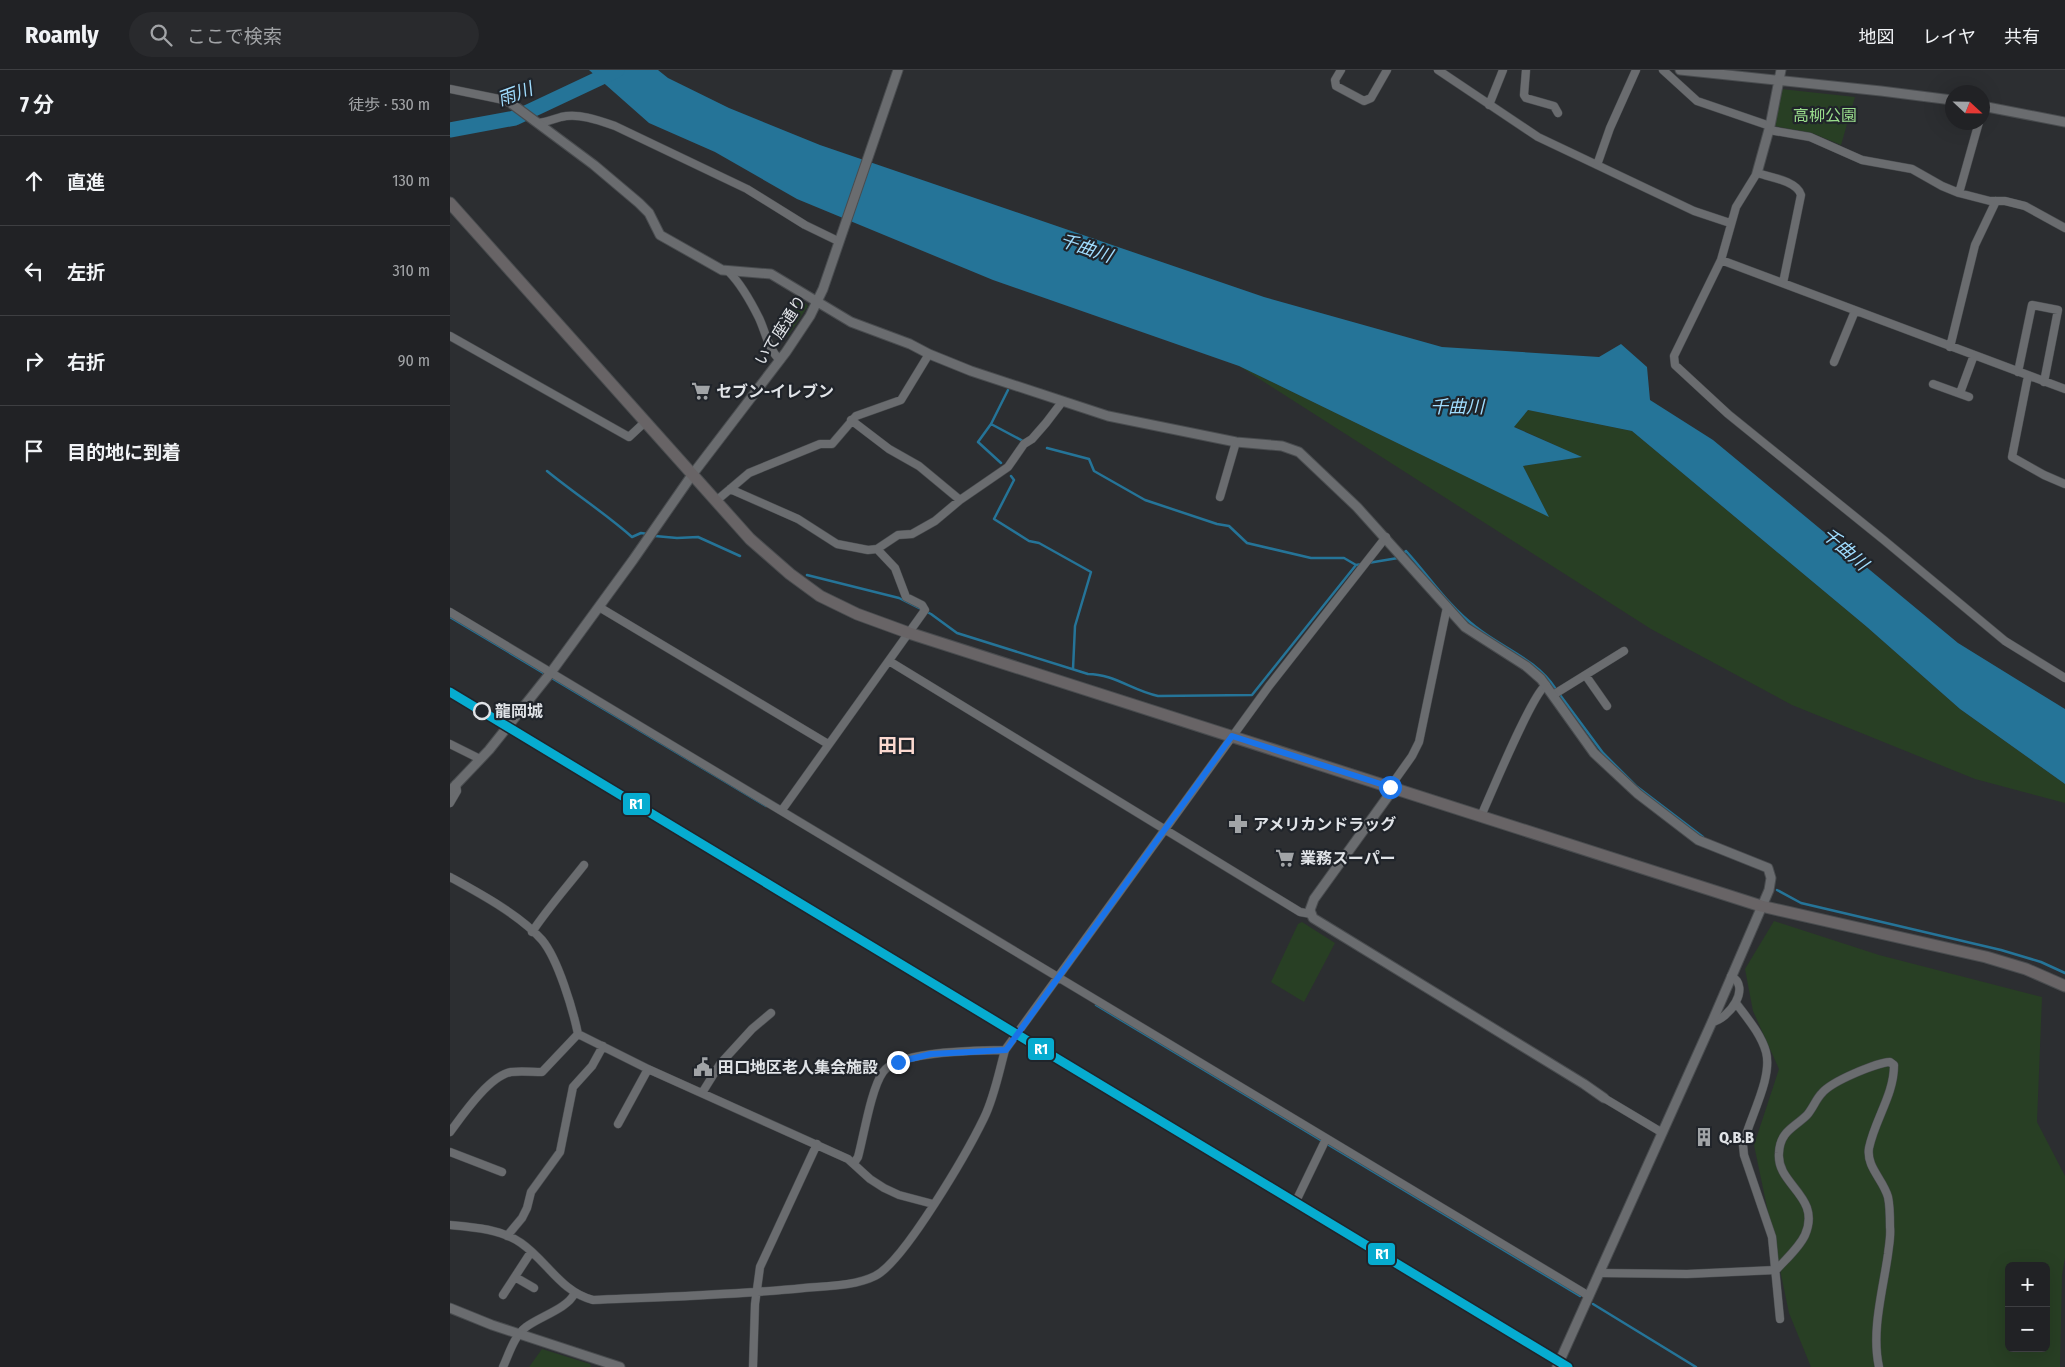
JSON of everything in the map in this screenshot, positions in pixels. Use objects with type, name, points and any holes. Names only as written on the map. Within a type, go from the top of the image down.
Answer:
[{"type":"main road","points":[[450,203],[750,539],[804,585],[842,608],[910,633],[1761,906],[1837,924],[1891,934],[2009,963],[2065,986]]},
{"type":"street","name":"いて座通り","points":[[453,787],[480,759],[552,671],[692,475],[780,360],[817,303],[898,70]]},
{"type":"street","points":[[1340,70],[1335,80],[1336,86],[1364,101],[1371,98],[1387,70]]},
{"type":"street","points":[[1438,70],[1538,137],[1702,215],[1730,223]]},
{"type":"street","points":[[1488,105],[1503,70]]},
{"type":"street","points":[[1526,70],[1524,95],[1526,98],[1554,106],[1558,113]]},
{"type":"street","points":[[1597,165],[1610,128],[1636,70]]},
{"type":"street","points":[[1663,70],[1697,101],[1769,128],[1810,137],[1862,160],[1912,169],[1942,186],[1960,193],[2025,206],[2065,228]]},
{"type":"street","points":[[1680,70],[1881,90],[1945,99]]},
{"type":"street","points":[[1781,70],[1758,173],[1736,207],[1721,260],[1674,356],[1675,365],[1728,414],[1886,541],[2004,640],[2065,678]]},
{"type":"street","points":[[450,89],[499,99],[512,104],[538,122],[639,203],[648,213],[660,235],[687,252],[729,272],[740,283],[759,319],[772,352],[780,360]]},
{"type":"street","points":[[1990,108],[2065,122]]},
{"type":"street","points":[[538,122],[563,117],[581,117],[596,119],[615,126],[746,189],[805,225],[840,237]]},
{"type":"street","points":[[1960,193],[1977,130]]},
{"type":"street","points":[[1758,173],[1779,179],[1800,192],[1783,283]]},
{"type":"street","points":[[1950,347],[1975,245],[1996,201]]},
{"type":"street","points":[[1721,260],[2065,389]]},
{"type":"street","points":[[729,272],[771,274],[851,322],[910,344],[977,373],[1062,402],[1108,416],[1236,442],[1282,446],[1299,452],[1357,506],[1465,627],[1526,666],[1546,685],[1594,753],[1638,794],[1698,840],[1768,868],[1771,884],[1712,1022],[1557,1367]]},
{"type":"street","points":[[2018,372],[2032,305],[2058,310],[2044,382]]},
{"type":"street","points":[[1834,362],[1855,311]]},
{"type":"street","points":[[450,336],[629,438],[645,422]]},
{"type":"street","points":[[716,502],[749,473],[820,444],[832,444],[856,416],[901,400],[930,354]]},
{"type":"street","points":[[1960,393],[1974,355]]},
{"type":"street","points":[[2028,376],[2012,457],[2044,475],[2065,484]]},
{"type":"street","points":[[1933,384],[1968,396]]},
{"type":"street","points":[[730,489],[798,519],[837,544],[868,550],[877,549],[898,535],[912,534],[935,521],[960,500],[1008,467],[1024,444],[1032,439],[1062,402]]},
{"type":"street","points":[[851,420],[889,449],[919,466],[960,500]]},
{"type":"street","points":[[1220,497],[1236,442]]},
{"type":"street","points":[[450,1225],[493,1231],[521,1243],[574,1294],[593,1300],[756,1293],[826,1286],[874,1277],[882,1272],[896,1259],[933,1204],[985,1117],[1006,1050],[1269,686],[1386,537]]},
{"type":"street","points":[[782,810],[925,611],[922,605],[906,597],[895,568],[877,549]]},
{"type":"street","points":[[599,607],[828,744]]},
{"type":"street","points":[[1310,914],[1314,900],[1392,788],[1419,742],[1447,607]]},
{"type":"street","points":[[450,612],[552,671],[1058,976],[1325,1141],[1589,1296]]},
{"type":"street","points":[[1553,695],[1624,651]]},
{"type":"street","points":[[889,661],[1300,912],[1310,914],[1316,921],[1661,1132]]},
{"type":"street","points":[[1586,676],[1607,706]]},
{"type":"street","points":[[1481,816],[1532,706],[1541,688],[1546,685]]},
{"type":"street","points":[[450,744],[480,759]]},
{"type":"street","points":[[450,803],[458,786],[453,787]]},
{"type":"street","points":[[532,932],[549,906],[559,897],[584,866]]},
{"type":"street","points":[[450,877],[489,899],[543,941],[558,968],[578,1034],[648,1069],[854,1162],[870,1179],[884,1188],[899,1195],[933,1204]]},
{"type":"street","points":[[1712,1022],[1719,1021],[1736,1003],[1739,984],[1736,978],[1731,976]]},
{"type":"street","points":[[1736,1003],[1760,1039],[1767,1061],[1764,1078],[1743,1145],[1744,1155],[1772,1237],[1780,1319]]},
{"type":"street","points":[[702,1093],[720,1064],[752,1029],[771,1013]]},
{"type":"street","points":[[450,1132],[468,1108],[495,1080],[509,1072],[542,1072],[578,1034]]},
{"type":"street","points":[[507,1236],[522,1218],[531,1192],[560,1152],[573,1087],[592,1066],[604,1046]]},
{"type":"street","points":[[854,1162],[858,1157],[873,1096],[881,1076],[889,1066],[915,1057],[931,1054],[1006,1050]]},
{"type":"street","points":[[1599,1273],[1687,1274],[1776,1270],[1797,1246],[1807,1228],[1808,1211],[1806,1202],[1782,1172],[1778,1162],[1779,1151],[1786,1131],[1807,1114],[1822,1092],[1831,1085],[1846,1076],[1890,1062],[1894,1065],[1890,1095],[1876,1126],[1869,1156],[1870,1164],[1881,1180],[1888,1197],[1890,1230],[1876,1355],[1879,1367]]},
{"type":"street","points":[[618,1124],[648,1069]]},
{"type":"street","points":[[1298,1197],[1325,1141]]},
{"type":"street","points":[[753,1367],[756,1293],[763,1260],[817,1144]]},
{"type":"street","points":[[450,1152],[502,1172]]},
{"type":"street","points":[[504,1295],[531,1252]]},
{"type":"street","points":[[516,1277],[534,1288]]},
{"type":"street","points":[[503,1367],[519,1334],[526,1326],[569,1301],[574,1294]]},
{"type":"street","points":[[450,1308],[602,1364],[620,1367]]},
{"type":"green space","name":"高柳公園","points":[[1781,89],[1855,97],[1841,145],[1812,133],[1774,126]]},
{"type":"green space","points":[[801,299],[808,306],[788,336],[776,323]]},
{"type":"green space","points":[[1239,366],[1548,516],[1523,466],[1581,457],[1513,426],[1528,410],[1632,431],[1867,627],[1960,709],[2065,784],[2065,803],[1975,779],[1792,705],[1651,629]]},
{"type":"green space","points":[[1774,921],[1879,955],[2042,997],[2037,1122],[2065,1176],[2065,1258],[2062,1275],[2060,1367],[1811,1367],[1789,1313],[1754,1145],[1779,1069],[1753,1011],[1745,969]]},
{"type":"green space","points":[[1302,922],[1335,943],[1304,1002],[1271,982],[1298,924]]},
{"type":"green space","points":[[542,1349],[590,1364],[591,1367],[529,1367]]},
{"type":"water","name":"千曲川","points":[[589,70],[658,70],[668,78],[729,108],[820,145],[1264,297],[1442,347],[1599,357],[1621,344],[1647,367],[1650,400],[1713,440],[1958,643],[2065,709],[2065,784],[1960,709],[1867,627],[1632,431],[1528,410],[1514,427],[1582,457],[1523,466],[1549,517],[1239,366],[993,280],[797,199],[715,152],[649,123]]},
{"type":"waterway","name":"雨川","points":[[450,130],[515,118],[617,70]]},
{"type":"waterway","points":[[1008,390],[991,424],[1023,441]]},
{"type":"waterway","points":[[991,424],[978,442],[1001,463]]},
{"type":"waterway","points":[[1047,448],[1089,459],[1094,471],[1145,500],[1217,524],[1229,526],[1247,543],[1311,558],[1344,558],[1356,565]]},
{"type":"waterway","points":[[547,471],[632,537],[641,533],[648,534]]},
{"type":"waterway","points":[[1011,476],[1014,480],[994,519],[1029,541],[1039,543],[1091,572],[1075,626],[1073,669]]},
{"type":"waterway","points":[[655,536],[698,537],[740,556]]},
{"type":"waterway","points":[[1404,553],[1406,551],[1466,619],[1529,661],[1555,688]]},
{"type":"waterway","points":[[1368,563],[1398,558]]},
{"type":"waterway","points":[[807,575],[899,598],[931,614],[957,633],[1088,674],[1106,677],[1149,694],[1158,696],[1252,695],[1356,565],[1362,564]]},
{"type":"waterway","points":[[450,617],[766,806]]},
{"type":"waterway","points":[[1560,695],[1603,753],[1636,786],[1703,837]]},
{"type":"waterway","points":[[1777,890],[1801,903],[2001,950],[2041,962],[2065,973]]},
{"type":"waterway","points":[[1096,1005],[1580,1296]]},
{"type":"waterway","points":[[1593,1304],[1696,1367]]},
{"type":"transit line","name":"R1","points":[[450,692],[1568,1367]]},
{"type":"place","name":"セブン-イレブン","points":[[701,391]]},
{"type":"place","name":"龍岡城","points":[[482,711]]},
{"type":"place","name":"アメリカンドラッグ","points":[[1238,824]]},
{"type":"place","name":"業務スーパー","points":[[1285,858]]},
{"type":"place","name":"田口地区老人集会施設","points":[[703,1067]]},
{"type":"place","name":"Q.B.B","points":[[1704,1137]]},
{"type":"district","name":"田口","points":[[897,745]]},
{"type":"route","points":[[898,1062],[931,1054],[1006,1050],[1232,736],[1390,787]]}]
